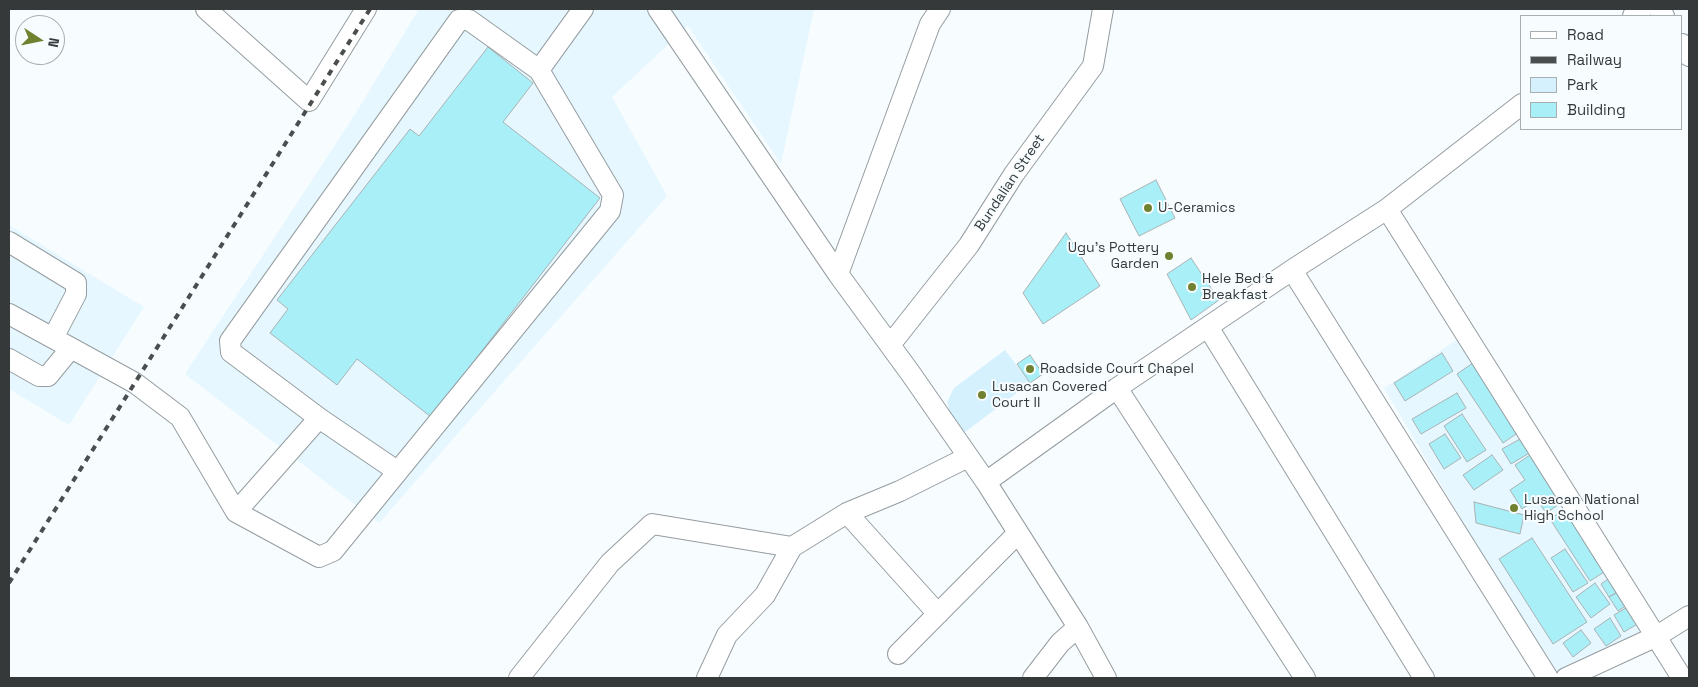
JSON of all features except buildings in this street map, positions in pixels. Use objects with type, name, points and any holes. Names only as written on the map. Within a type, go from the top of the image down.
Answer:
[{"type":"street","points":[[206,9],[309,101],[366,9]]},
{"type":"street","points":[[539,70],[583,9]]},
{"type":"street","points":[[658,9],[838,274],[911,374],[986,482],[1078,627],[1106,678]]},
{"type":"street","points":[[838,274],[930,24],[940,9]]},
{"type":"street","name":"Bundalian Street","points":[[890,345],[969,245],[1014,174],[1093,66],[1103,9]]},
{"type":"street","points":[[9,315],[135,383],[180,417],[236,512],[319,556],[333,551],[610,210],[613,196],[539,70],[469,20],[458,20],[230,341],[231,352],[319,418],[397,471]]},
{"type":"street","points":[[986,482],[1117,388],[1386,209],[1520,106]]},
{"type":"street","points":[[1386,209],[1682,678]]},
{"type":"street","points":[[9,242],[76,283],[76,294],[53,338]]},
{"type":"street","points":[[1292,270],[1548,678]]},
{"type":"street","points":[[1208,327],[1424,678]]},
{"type":"street","points":[[9,359],[39,376],[48,376],[71,348]]},
{"type":"street","points":[[1117,388],[1305,678]]},
{"type":"street","points":[[236,512],[319,418]]},
{"type":"street","points":[[707,678],[727,635],[765,595],[792,547],[847,513],[900,491],[968,457]]},
{"type":"street","points":[[847,513],[938,614]]},
{"type":"street","points":[[518,678],[610,562],[652,524],[792,547]]},
{"type":"street","points":[[898,654],[1018,533]]},
{"type":"street","points":[[1578,676],[1657,636],[1689,616]]},
{"type":"street","points":[[1033,678],[1060,643],[1078,627]]},
{"type":"shaded area","points":[[419,9],[814,9],[781,164],[688,26],[612,97],[667,196],[379,523],[185,374],[352,119]]},
{"type":"shaded area","points":[[9,225],[144,307],[69,425],[9,389]]},
{"type":"shaded area","name":"Lusacan National High School","points":[[1464,335],[1649,627],[1555,678],[1384,388]]},
{"type":"green space","name":"Lusacan Covered Court II","points":[[1005,350],[1030,383],[964,433],[950,413],[947,402],[954,388]]},
{"type":"railway","points":[[9,583],[370,9]]},
{"type":"place","name":"U-Ceramics","points":[[1148,208]]},
{"type":"place","name":"Ugu's Pottery Garden","points":[[1169,256]]},
{"type":"place","name":"Hele Bed & Breakfast","points":[[1192,287]]},
{"type":"place","name":"Roadside Court Chapel","points":[[1030,369]]},
{"type":"place","name":"Lusacan Covered Court II","points":[[982,395]]},
{"type":"place","name":"Lusacan National High School","points":[[1514,508]]}]
